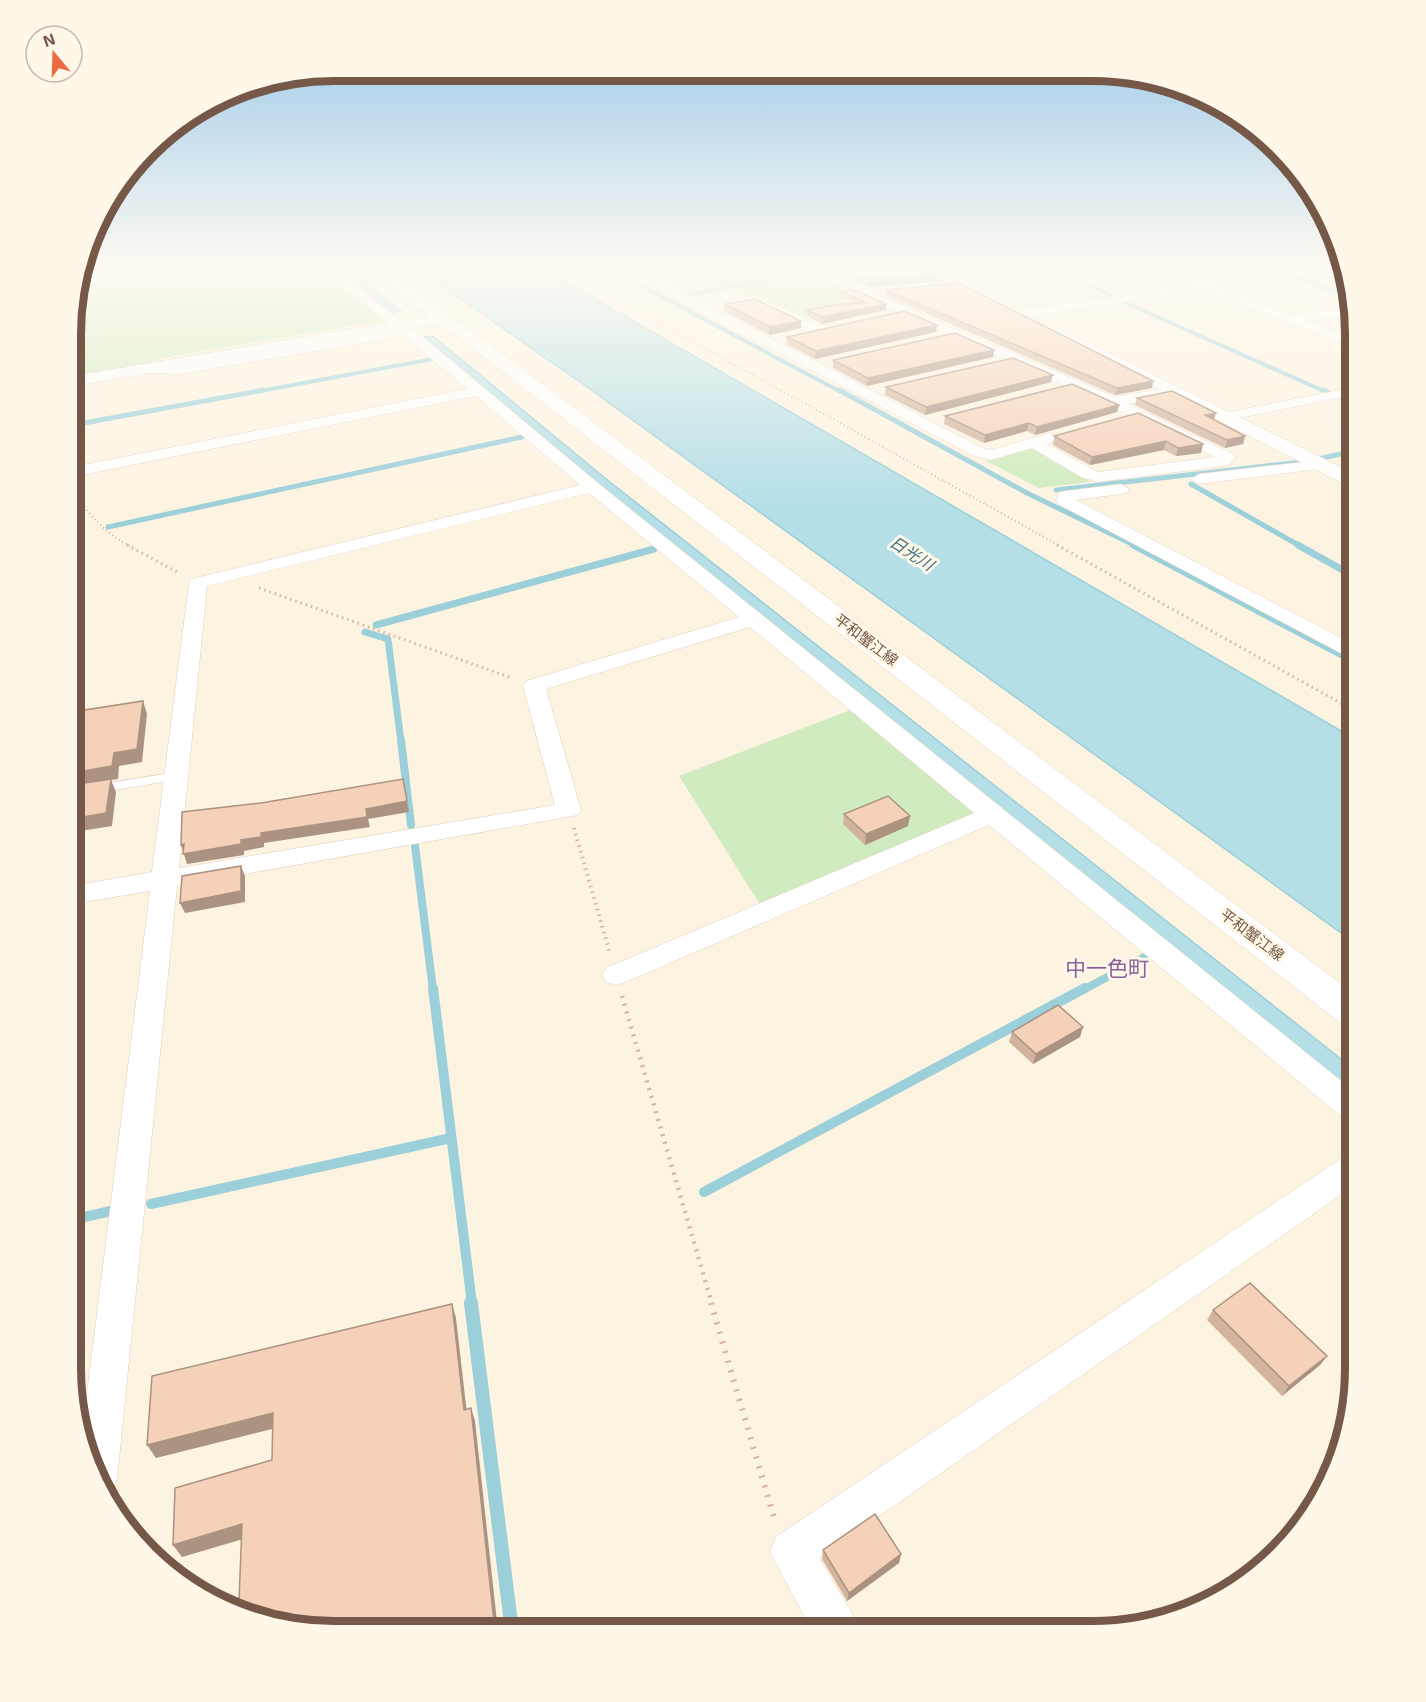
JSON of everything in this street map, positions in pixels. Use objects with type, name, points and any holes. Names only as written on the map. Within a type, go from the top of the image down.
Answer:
[{"type":"main road","name":"平和蟹江線","points":[[483,348],[1345,1006]]},
{"type":"street","points":[[81,380],[270,348]]},
{"type":"street","points":[[151,369],[179,370],[286,348]]},
{"type":"street","points":[[426,348],[753,619],[1345,1102]]},
{"type":"street","points":[[779,348],[980,453],[991,455],[1068,433]]},
{"type":"street","points":[[988,348],[1113,402],[1227,456],[1224,461],[1098,477],[1087,474],[1034,443]]},
{"type":"street","points":[[1088,348],[1345,477]]},
{"type":"street","points":[[990,364],[1013,359]]},
{"type":"street","points":[[813,366],[835,361]]},
{"type":"street","points":[[1049,390],[1073,384]]},
{"type":"street","points":[[865,393],[888,388]]},
{"type":"street","points":[[81,470],[479,391]]},
{"type":"street","points":[[1113,402],[1172,391]]},
{"type":"street","points":[[1224,417],[1345,393]]},
{"type":"street","points":[[1114,420],[1137,414]]},
{"type":"street","points":[[922,423],[945,417]]},
{"type":"street","points":[[1321,465],[1065,496],[1064,500],[1345,648]]},
{"type":"street","points":[[99,1462],[198,583],[592,487]]},
{"type":"street","points":[[81,893],[569,810],[534,686],[753,619]]},
{"type":"street","points":[[616,975],[993,814]]},
{"type":"street","points":[[831,1621],[790,1552],[1345,1174]]},
{"type":"lane","points":[[81,792],[177,776]]},
{"type":"path","points":[[706,348],[1345,705]]},
{"type":"path","points":[[81,503],[95,522],[110,535],[198,583]]},
{"type":"path","points":[[225,576],[534,686]]},
{"type":"path","points":[[569,810],[777,1530],[790,1552]]},
{"type":"green space","points":[[81,348],[219,348],[162,358],[140,366],[81,375]]},
{"type":"green space","points":[[1027,449],[1035,449],[1090,482],[1039,488],[986,461]]},
{"type":"green space","points":[[853,709],[974,809],[971,817],[761,906],[679,776]]},
{"type":"water","points":[[436,348],[448,348],[605,478],[1345,1062],[1345,1088],[607,493]]},
{"type":"water","name":"日光川","points":[[532,348],[681,348],[1345,733],[1345,936]]},
{"type":"building","points":[[885,348],[994,350],[868,378],[833,360]]},
{"type":"building","points":[[1024,348],[1089,348],[1153,381],[1117,388]]},
{"type":"building","points":[[1013,358],[1053,375],[926,407],[886,387]]},
{"type":"building","points":[[1072,384],[1119,405],[1037,427],[1029,423],[985,435],[945,416]]},
{"type":"building","points":[[1172,391],[1216,413],[1205,415],[1245,436],[1227,440],[1137,398]]},
{"type":"building","points":[[1138,413],[1203,444],[1178,448],[1166,441],[1092,457],[1054,436]]},
{"type":"building","points":[[143,701],[137,749],[114,753],[112,766],[81,771],[81,711]]},
{"type":"building","points":[[111,779],[106,813],[81,817],[81,784]]},
{"type":"building","points":[[403,779],[407,801],[366,809],[367,817],[261,833],[261,837],[241,840],[241,844],[183,854],[182,812],[261,803]]},
{"type":"building","points":[[888,796],[910,816],[866,834],[844,814]]},
{"type":"building","points":[[241,866],[241,891],[180,903],[182,876]]},
{"type":"building","points":[[1058,1005],[1083,1027],[1036,1054],[1012,1032]]},
{"type":"building","points":[[1250,1283],[1327,1356],[1289,1386],[1213,1310]]},
{"type":"building","points":[[452,1304],[464,1410],[471,1408],[494,1621],[301,1619],[253,1608],[236,1602],[239,1601],[242,1524],[173,1545],[175,1488],[272,1460],[273,1413],[147,1445],[152,1376]]},
{"type":"building","points":[[875,1514],[901,1554],[849,1593],[823,1550]]},
{"type":"waterway","points":[[759,348],[841,392]]},
{"type":"waterway","points":[[1228,348],[1326,392]]},
{"type":"waterway","points":[[255,392],[433,359]]},
{"type":"waterway","points":[[81,424],[264,390]]},
{"type":"waterway","points":[[839,390],[1027,493],[1136,546]]},
{"type":"waterway","points":[[1323,390],[1327,392]]},
{"type":"waterway","points":[[1341,397],[1345,399]]},
{"type":"waterway","points":[[108,527],[522,437]]},
{"type":"waterway","points":[[1322,458],[1345,453]]},
{"type":"waterway","points":[[1056,490],[1301,462]]},
{"type":"waterway","points":[[1191,484],[1300,546]]},
{"type":"waterway","points":[[1133,545],[1345,657]]},
{"type":"waterway","points":[[1298,545],[1345,571]]},
{"type":"waterway","points":[[376,625],[654,549]]},
{"type":"waterway","points":[[365,632],[388,639],[401,742]]},
{"type":"waterway","points":[[401,740],[411,825]]},
{"type":"waterway","points":[[415,846],[433,990]]},
{"type":"waterway","points":[[1083,990],[1150,954]]},
{"type":"waterway","points":[[433,988],[472,1304]]},
{"type":"waterway","points":[[704,1192],[1085,988]]},
{"type":"waterway","points":[[151,1204],[451,1138]]},
{"type":"waterway","points":[[81,1218],[111,1211]]},
{"type":"waterway","points":[[471,1303],[511,1621]]},
{"type":"district","name":"中一色町","points":[[1107,969]]}]
